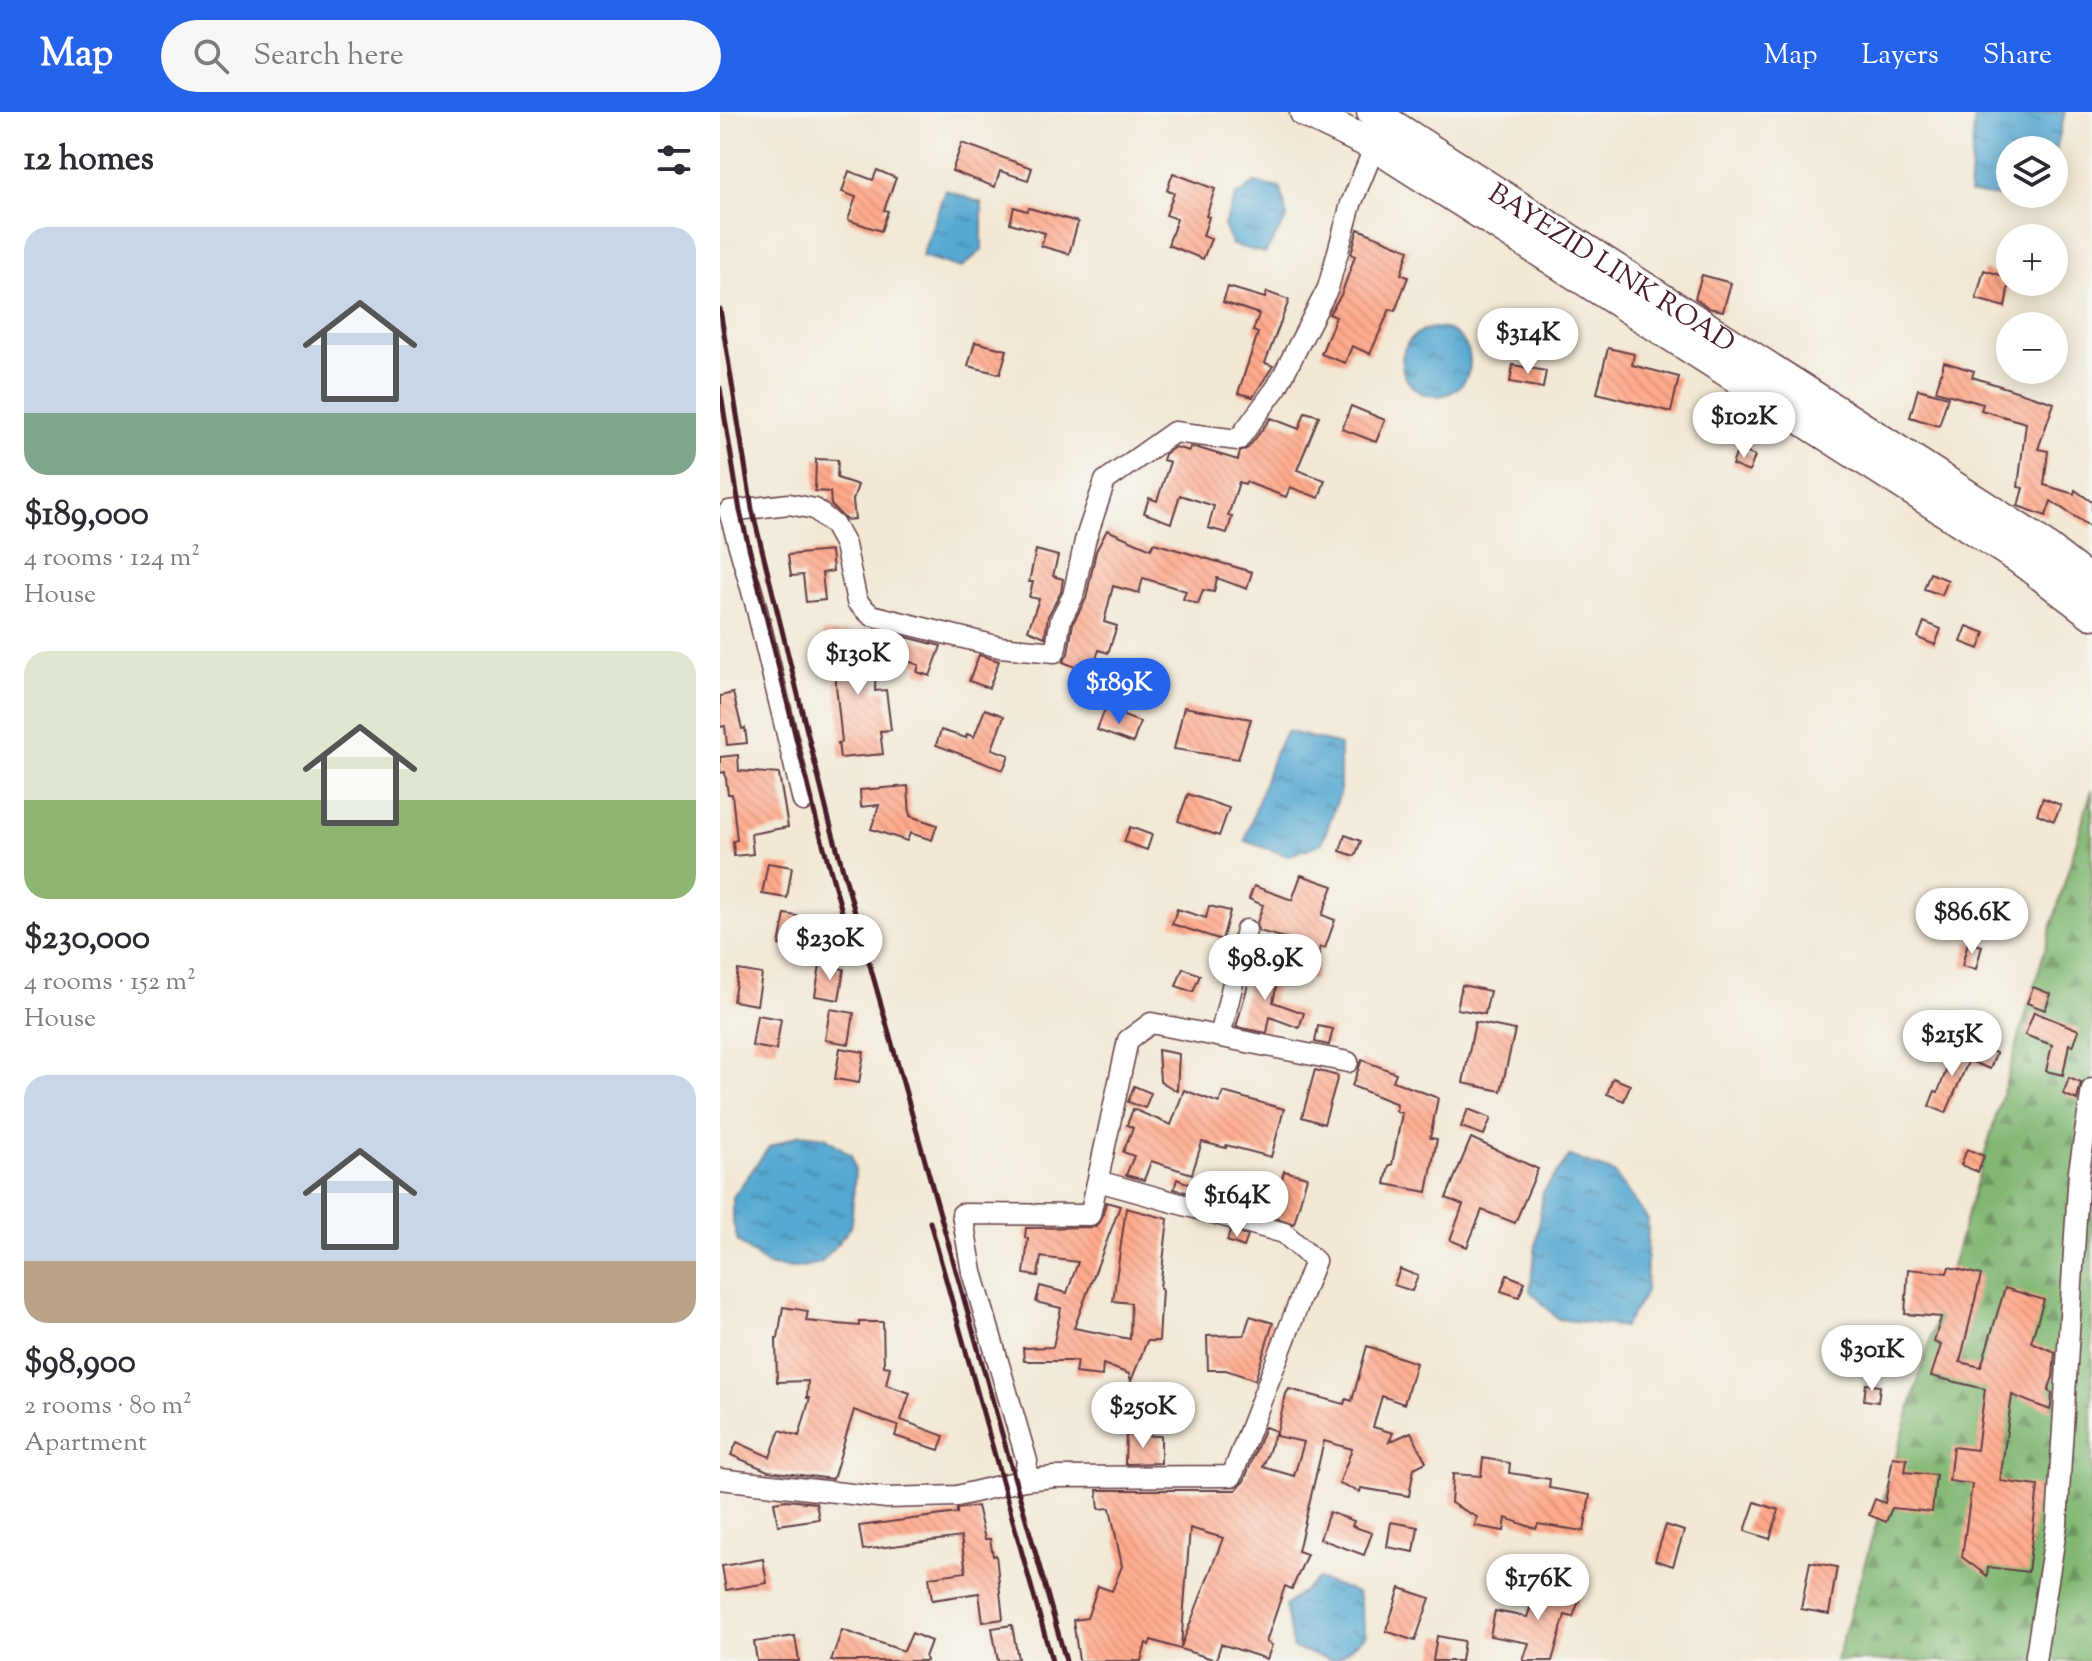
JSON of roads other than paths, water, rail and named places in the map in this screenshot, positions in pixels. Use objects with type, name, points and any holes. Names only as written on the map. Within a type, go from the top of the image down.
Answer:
[{"type":"main road","name":"BAYEZID LINK ROAD","points":[[1305,112],[1375,146],[2018,558],[2092,614]]},
{"type":"main road","name":"BAYEZID LINK ROAD","points":[[1372,112],[2034,538],[2092,583]]},
{"type":"street","points":[[803,801],[755,602],[729,511],[789,504],[815,509],[834,525],[845,545],[857,602],[871,615],[1000,647],[1055,652],[1061,619],[1073,596],[1085,541],[1105,481],[1174,432],[1238,440],[1277,387],[1328,288],[1351,204],[1375,146]]},
{"type":"street","points":[[1220,1036],[1246,930]]},
{"type":"street","points":[[1024,1480],[1027,1461],[972,1272],[962,1214],[1090,1215],[1128,1040],[1151,1023],[1348,1062]]},
{"type":"street","points":[[2035,1661],[2057,1524],[2079,1171],[2092,1089]]},
{"type":"street","points":[[720,1479],[887,1498],[957,1496],[1024,1480],[1054,1477],[1232,1476],[1315,1261],[1284,1233],[1098,1181]]},
{"type":"water","points":[[1975,112],[2065,112],[2059,136],[1996,136],[1996,197],[1969,193]]},
{"type":"water","points":[[1255,183],[1281,188],[1287,218],[1265,253],[1232,245],[1224,225],[1236,196]]},
{"type":"water","points":[[945,190],[982,203],[982,250],[961,268],[922,256]]},
{"type":"water","points":[[1436,328],[1449,330],[1460,338],[1468,349],[1468,375],[1460,386],[1449,394],[1436,396],[1423,394],[1412,386],[1404,375],[1402,362],[1404,349],[1412,338],[1423,330]]},
{"type":"water","points":[[1287,731],[1340,745],[1340,793],[1322,843],[1288,856],[1245,841],[1274,754]]},
{"type":"water","points":[[801,1134],[825,1137],[851,1155],[855,1170],[851,1227],[821,1263],[796,1268],[768,1266],[738,1242],[733,1222],[733,1197],[769,1147]]},
{"type":"water","points":[[1570,1156],[1614,1173],[1648,1220],[1646,1292],[1624,1327],[1558,1319],[1530,1291],[1543,1192]]},
{"type":"water","points":[[1318,1579],[1358,1593],[1366,1635],[1335,1661],[1293,1648],[1285,1606]]},
{"type":"railway","points":[[720,309],[752,509],[829,820],[1066,1661]]},
{"type":"railway","points":[[720,388],[740,511],[816,819],[848,933]]},
{"type":"railway","points":[[930,1222],[1052,1661]]}]
